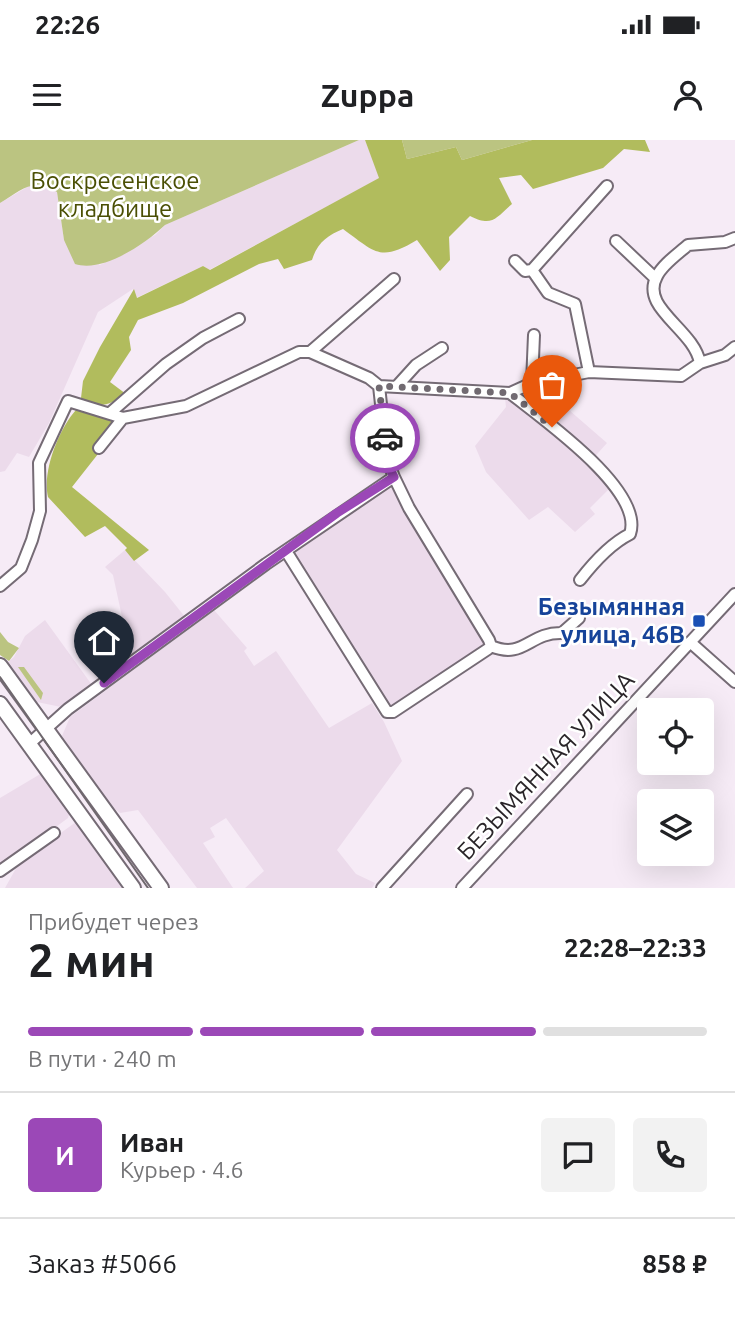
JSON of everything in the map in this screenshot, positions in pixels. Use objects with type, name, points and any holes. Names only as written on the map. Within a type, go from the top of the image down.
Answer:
[{"type":"main road","points":[[0,666],[161,888]]},
{"type":"main road","points":[[0,704],[133,888]]},
{"type":"street","points":[[515,261],[524,271],[532,270],[607,186]]},
{"type":"street","points":[[699,363],[691,339],[655,303],[651,294],[655,278],[688,245],[725,242],[735,238]]},
{"type":"street","points":[[616,242],[655,278]]},
{"type":"street","points":[[532,270],[548,293],[575,304],[589,372]]},
{"type":"street","points":[[310,352],[394,279]]},
{"type":"street","points":[[110,413],[166,364],[203,338],[239,319]]},
{"type":"street","points":[[532,383],[534,335]]},
{"type":"street","points":[[0,586],[20,568],[32,540],[40,511],[39,463],[68,401],[123,418],[200,402],[299,352],[310,352],[369,378],[379,386],[510,393],[532,383],[589,372],[681,376],[699,363],[725,355],[735,347]]},
{"type":"street","points":[[397,386],[416,365],[442,348]]},
{"type":"street","points":[[379,386],[387,459],[394,477],[409,508],[491,646],[502,651],[522,648],[545,633],[562,633],[579,618]]},
{"type":"street","points":[[510,393],[573,444],[620,490],[633,526],[630,534],[601,556],[580,580]]},
{"type":"street","points":[[99,448],[123,418]]},
{"type":"street","points":[[29,744],[68,709],[286,551],[394,477]]},
{"type":"street","points":[[286,551],[387,712],[393,712],[491,646]]},
{"type":"street","name":"БЕЗЫМЯННАЯ УЛИЦА","points":[[462,888],[735,594]]},
{"type":"street","points":[[690,642],[735,682]]},
{"type":"street","points":[[382,888],[467,794]]},
{"type":"street","points":[[0,872],[54,833]]},
{"type":"shaded area","points":[[359,140],[365,140],[380,178],[209,270],[203,266],[136,298],[133,289],[98,312],[49,423],[29,457],[17,453],[5,471],[0,472],[0,203],[34,183],[45,185],[57,192],[64,240],[100,265],[155,235],[165,225]]},
{"type":"shaded area","points":[[539,384],[607,443],[589,463],[611,487],[590,508],[595,514],[575,532],[548,507],[529,520],[486,472],[475,446],[506,407],[505,398]]},
{"type":"shaded area","points":[[395,483],[486,643],[390,709],[295,554],[295,549]]},
{"type":"shaded area","points":[[125,550],[185,617],[126,661],[129,649],[113,575],[105,567]]},
{"type":"shaded area","points":[[214,610],[247,648],[244,651],[254,666],[276,651],[329,728],[372,703],[384,722],[402,761],[337,850],[356,874],[375,883],[372,888],[245,888],[264,871],[226,818],[210,828],[215,837],[203,843],[233,888],[197,888],[138,810],[120,813],[112,807],[62,736],[70,717]]},
{"type":"shaded area","points":[[45,620],[92,685],[61,707],[37,702],[7,663],[14,657],[25,636]]},
{"type":"shaded area","points":[[42,773],[70,811],[68,818],[0,868],[0,798]]},
{"type":"shaded area","points":[[76,822],[80,823],[126,888],[5,888],[19,863]]},
{"type":"green space","name":"Воскресенское кладбище","points":[[0,140],[359,140],[165,225],[135,248],[111,261],[86,266],[75,264],[64,240],[57,192],[34,185],[0,203]]},
{"type":"green space","points":[[365,140],[402,140],[407,159],[456,147],[462,160],[532,140],[645,140],[650,152],[624,149],[603,168],[533,189],[521,175],[499,178],[512,204],[493,220],[483,221],[470,216],[449,237],[450,260],[440,271],[417,240],[394,251],[378,252],[343,229],[324,240],[312,260],[284,269],[278,259],[259,264],[183,303],[138,320],[129,337],[131,350],[110,382],[126,394],[104,405],[93,404],[81,398],[83,381],[134,289],[137,298],[203,266],[210,270],[379,178]]},
{"type":"green space","points":[[402,140],[532,140],[462,160],[456,147],[407,159]]},
{"type":"green space","points":[[76,410],[124,421],[72,487],[149,550],[134,561],[125,550],[127,548],[105,526],[85,537],[48,497],[47,475],[53,451]]},
{"type":"green space","points":[[0,632],[8,642],[19,648],[9,661],[0,655]]},
{"type":"green space","points":[[18,667],[24,667],[43,693],[41,700]]},
{"type":"tram line","points":[[0,677],[148,888]]},
{"type":"way so far","points":[[385,438],[379,386],[438,390],[464,388],[510,393],[552,427]]},
{"type":"place","name":"Безымянная улица, 46В","points":[[699,621]]},
{"type":"route","points":[[104,683],[337,513],[394,477],[387,459],[385,438]]}]
